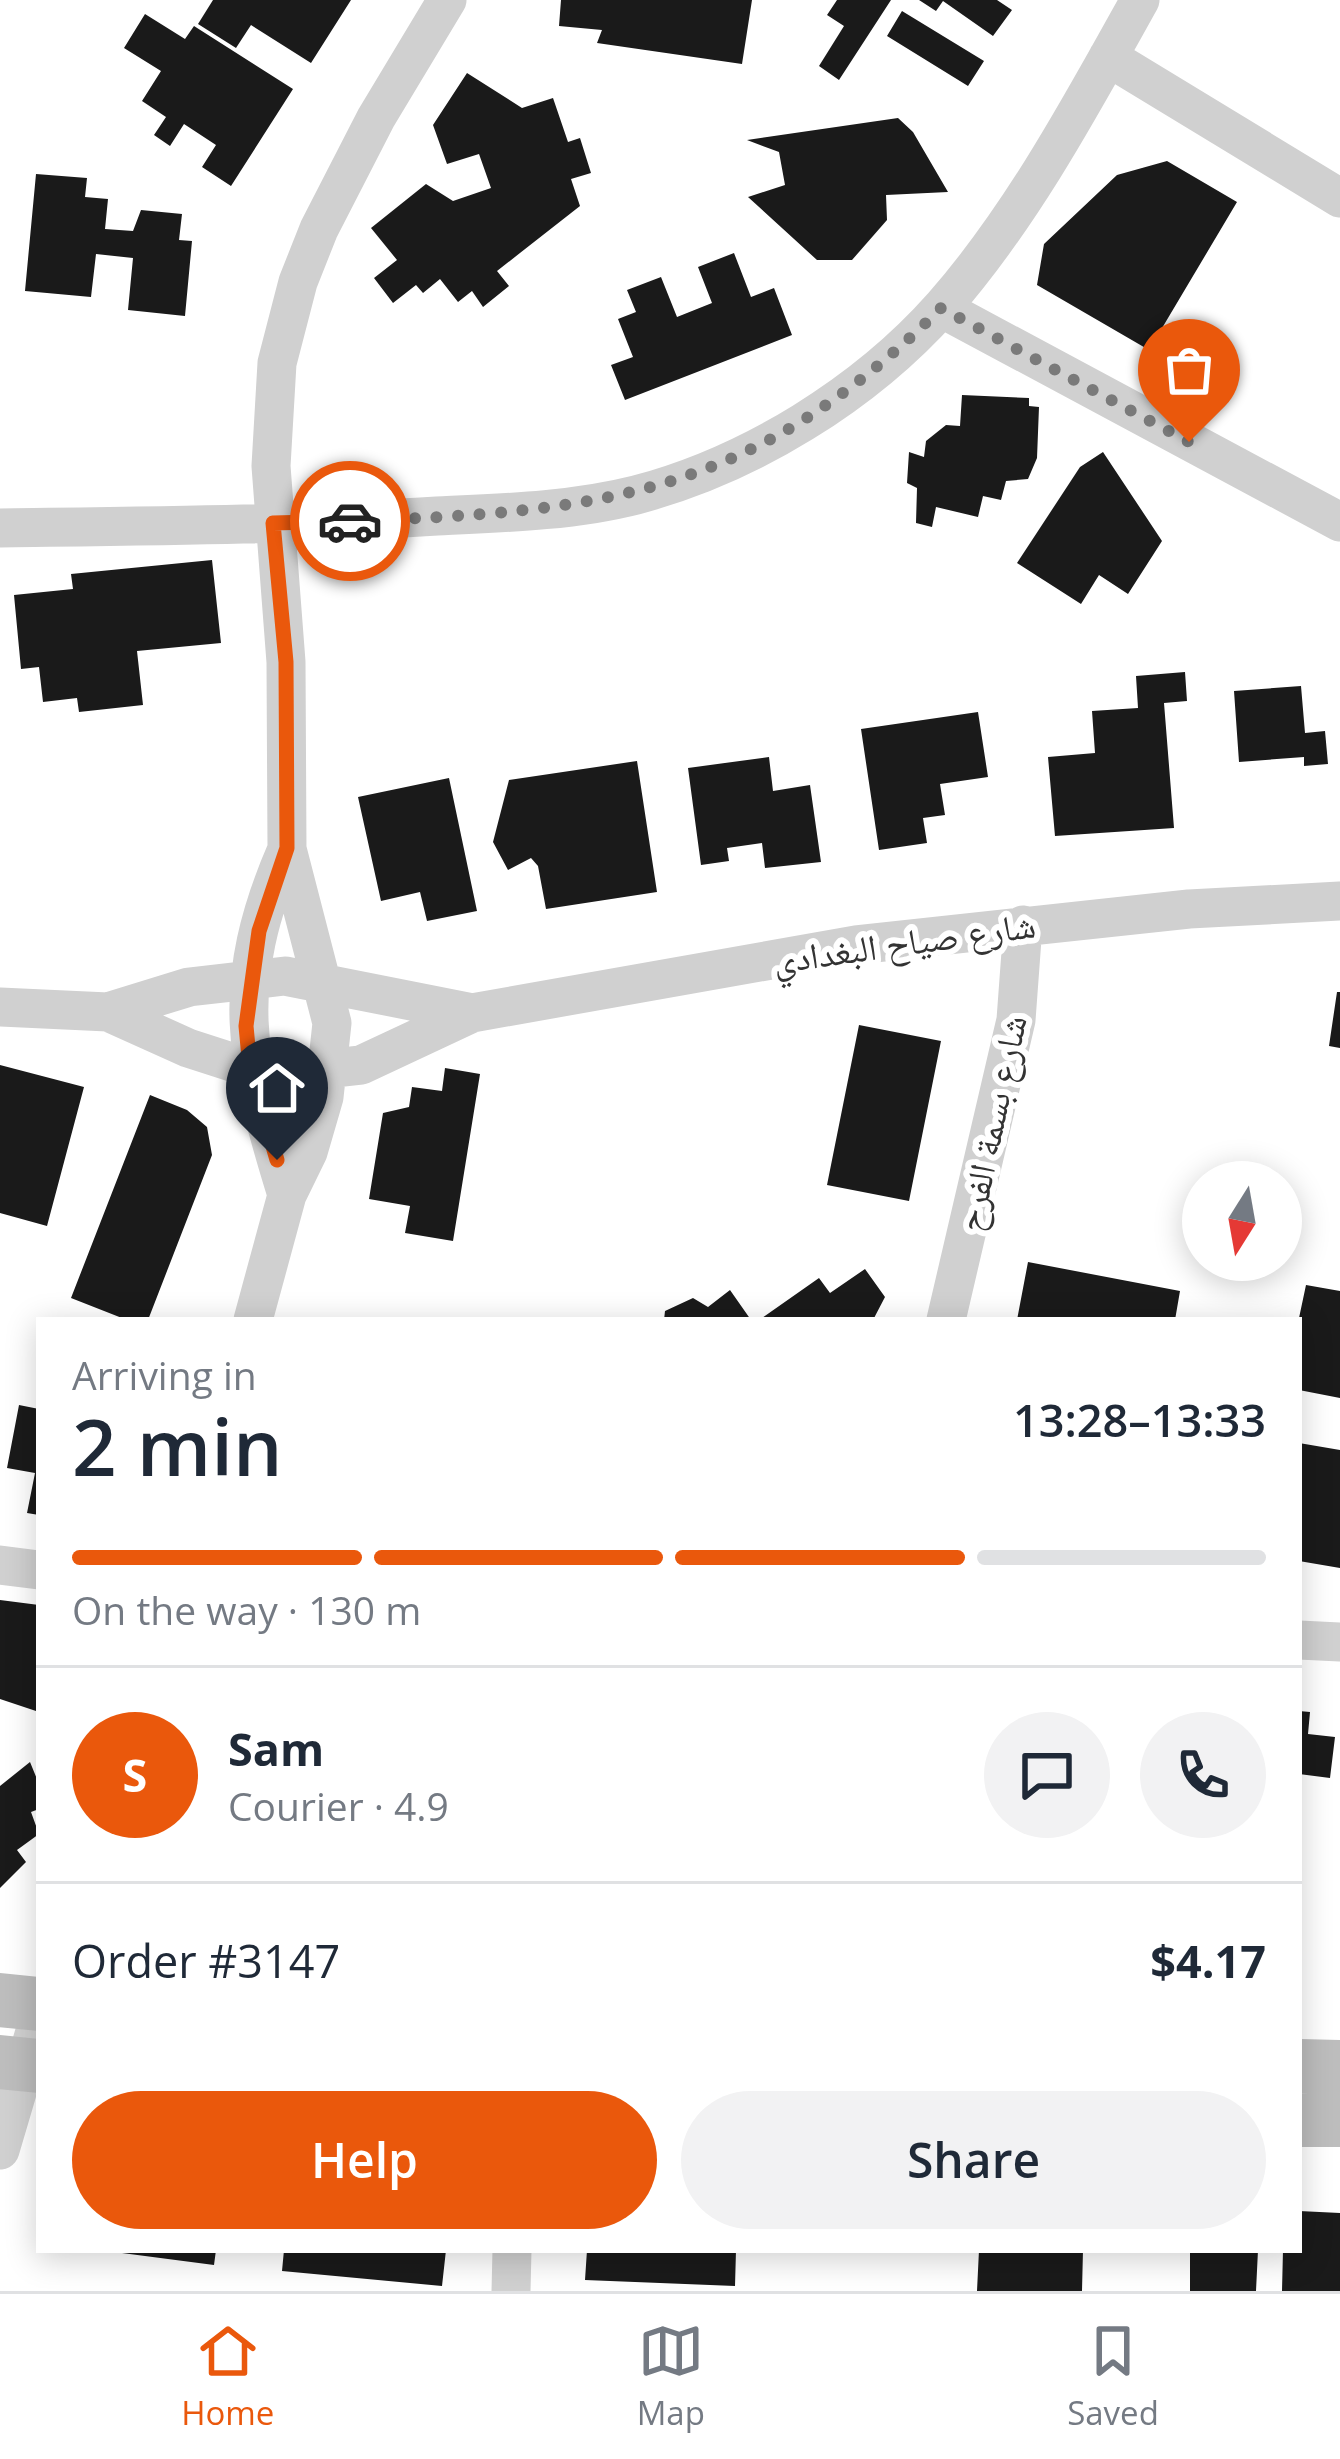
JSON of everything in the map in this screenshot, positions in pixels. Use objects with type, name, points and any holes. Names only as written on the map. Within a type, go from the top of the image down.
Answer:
[{"type":"main road","points":[[0,2000],[36,2004]]},
{"type":"main road","points":[[1302,2066],[1340,2067]]},
{"type":"main road","points":[[1302,2120],[1340,2120]]},
{"type":"street","points":[[254,1317],[287,1195],[308,1152],[329,1072],[332,1023],[287,848],[286,662],[273,523],[271,416],[277,363],[298,282],[349,170],[447,0]]},
{"type":"street","points":[[0,528],[273,523],[569,506],[634,495],[735,460],[824,406],[889,357],[941,308],[995,237],[1140,0]]},
{"type":"street","points":[[1108,57],[1340,198]]},
{"type":"street","points":[[941,308],[1340,522]]},
{"type":"street","points":[[287,848],[266,905],[251,978],[250,1068],[287,1195]]},
{"type":"street","name":"شارع صياح البغدادي","points":[[107,1012],[156,1037],[250,1068],[329,1072],[361,1065],[472,1013],[856,945],[1023,925],[1340,901]]},
{"type":"street","name":"شارع بسمة الفرح","points":[[947,1317],[1016,1020],[1023,925]]},
{"type":"street","name":"شارع صياح البغدادي","points":[[107,1012],[157,994],[251,978],[325,983],[472,1013]]},
{"type":"street","points":[[0,1007],[107,1012]]},
{"type":"street","points":[[0,1565],[36,1570]]},
{"type":"street","points":[[1302,1640],[1340,1642]]},
{"type":"street","points":[[0,2150],[26,2053]]},
{"type":"street","points":[[511,2291],[512,2253]]},
{"type":"building","points":[[213,0],[351,0],[311,63],[251,25],[236,48],[198,24]]},
{"type":"building","points":[[561,0],[752,0],[742,64],[597,43],[602,30],[559,26]]},
{"type":"building","points":[[837,0],[891,0],[839,80],[819,66],[844,26],[827,15]]},
{"type":"building","points":[[919,0],[997,0],[1012,10],[993,36],[943,1],[936,11]]},
{"type":"building","points":[[902,11],[984,61],[968,86],[887,36]]},
{"type":"building","points":[[145,14],[185,39],[194,26],[293,89],[231,186],[202,167],[216,145],[184,124],[170,146],[154,135],[166,117],[142,101],[161,71],[124,48]]},
{"type":"building","points":[[467,73],[522,108],[553,98],[568,142],[580,138],[591,173],[571,179],[580,206],[497,271],[509,286],[483,307],[472,291],[458,302],[440,279],[423,293],[416,285],[393,303],[374,278],[397,260],[371,228],[426,184],[453,201],[491,188],[479,154],[447,164],[433,125]]},
{"type":"building","points":[[898,118],[913,132],[948,192],[886,195],[887,220],[852,260],[817,260],[748,197],[785,185],[779,152],[747,140]]},
{"type":"building","points":[[1167,161],[1237,202],[1149,350],[1037,285],[1044,244],[1117,175]]},
{"type":"building","points":[[36,174],[87,178],[85,197],[108,199],[105,229],[133,231],[141,210],[182,214],[179,240],[192,241],[185,316],[128,310],[133,258],[96,254],[91,297],[25,291]]},
{"type":"building","points":[[734,253],[751,297],[774,288],[792,335],[625,400],[611,365],[633,357],[618,319],[636,312],[627,290],[661,277],[677,317],[712,303],[698,267]]},
{"type":"building","points":[[962,395],[1029,398],[1029,406],[1039,407],[1037,458],[1028,479],[1006,481],[1001,500],[983,496],[978,517],[936,507],[932,527],[916,523],[917,488],[907,483],[909,452],[924,457],[926,441],[946,425],[960,426]]},
{"type":"building","points":[[1103,452],[1162,541],[1128,594],[1099,575],[1081,604],[1017,563],[1080,467]]},
{"type":"building","points":[[212,560],[221,643],[137,651],[143,705],[79,712],[77,698],[43,702],[39,667],[21,669],[14,595],[73,589],[71,574]]},
{"type":"building","points":[[1185,672],[1187,701],[1164,703],[1174,828],[1055,836],[1048,757],[1095,753],[1092,711],[1138,708],[1136,676]]},
{"type":"building","points":[[1301,686],[1305,733],[1325,731],[1328,764],[1304,766],[1304,757],[1239,762],[1234,691]]},
{"type":"building","points":[[978,712],[988,777],[940,784],[945,815],[923,818],[927,843],[879,850],[861,729]]},
{"type":"building","points":[[769,757],[773,791],[810,785],[821,862],[765,868],[762,843],[727,848],[729,861],[701,865],[688,768]]},
{"type":"building","points":[[637,761],[657,892],[546,909],[538,866],[531,858],[508,870],[493,842],[509,780]]},
{"type":"building","points":[[449,778],[477,911],[427,921],[420,892],[381,901],[358,797]]},
{"type":"building","points":[[1340,992],[1340,1048],[1329,1046]]},
{"type":"building","points":[[859,1025],[941,1041],[909,1201],[827,1185]]},
{"type":"building","points":[[0,1065],[84,1087],[47,1226],[0,1213]]},
{"type":"building","points":[[445,1068],[480,1074],[453,1241],[405,1233],[410,1206],[369,1199],[383,1113],[409,1107],[412,1087],[442,1091]]},
{"type":"building","points":[[150,1095],[187,1110],[207,1127],[212,1155],[149,1317],[119,1317],[71,1298]]},
{"type":"building","points":[[1028,1262],[1180,1291],[1176,1317],[1018,1317]]},
{"type":"building","points":[[865,1269],[885,1297],[875,1317],[763,1317],[819,1278],[830,1293]]},
{"type":"building","points":[[1306,1285],[1340,1291],[1340,1398],[1302,1391],[1299,1317]]},
{"type":"building","points":[[730,1290],[749,1317],[664,1317],[665,1311],[693,1298],[708,1307]]},
{"type":"building","points":[[19,1405],[36,1408],[36,1514],[27,1513],[35,1473],[7,1468]]},
{"type":"building","points":[[1302,1444],[1340,1450],[1340,1568],[1302,1562]]},
{"type":"building","points":[[0,1600],[36,1605],[36,1711],[0,1699]]},
{"type":"building","points":[[1302,1711],[1310,1712],[1308,1734],[1335,1737],[1330,1778],[1302,1774]]},
{"type":"building","points":[[30,1762],[36,1777],[36,1810],[31,1812],[36,1836],[17,1850],[26,1862],[0,1888],[0,1786]]},
{"type":"building","points":[[1302,2211],[1340,2213],[1340,2291],[1282,2291],[1283,2253],[1302,2253]]},
{"type":"building","points":[[122,2253],[216,2253],[214,2265]]},
{"type":"building","points":[[284,2253],[446,2253],[442,2286],[282,2271]]},
{"type":"building","points":[[587,2253],[736,2253],[735,2286],[585,2280]]},
{"type":"building","points":[[979,2253],[1083,2253],[1082,2291],[977,2291]]},
{"type":"building","points":[[1190,2253],[1258,2253],[1256,2291],[1190,2291]]},
{"type":"way so far","points":[[350,521],[569,506],[634,495],[685,479],[735,460],[824,406],[903,346],[941,308],[1189,442]]},
{"type":"route","points":[[277,1160],[250,1068],[246,1026],[259,931],[287,848],[286,662],[273,523],[350,521]]}]
